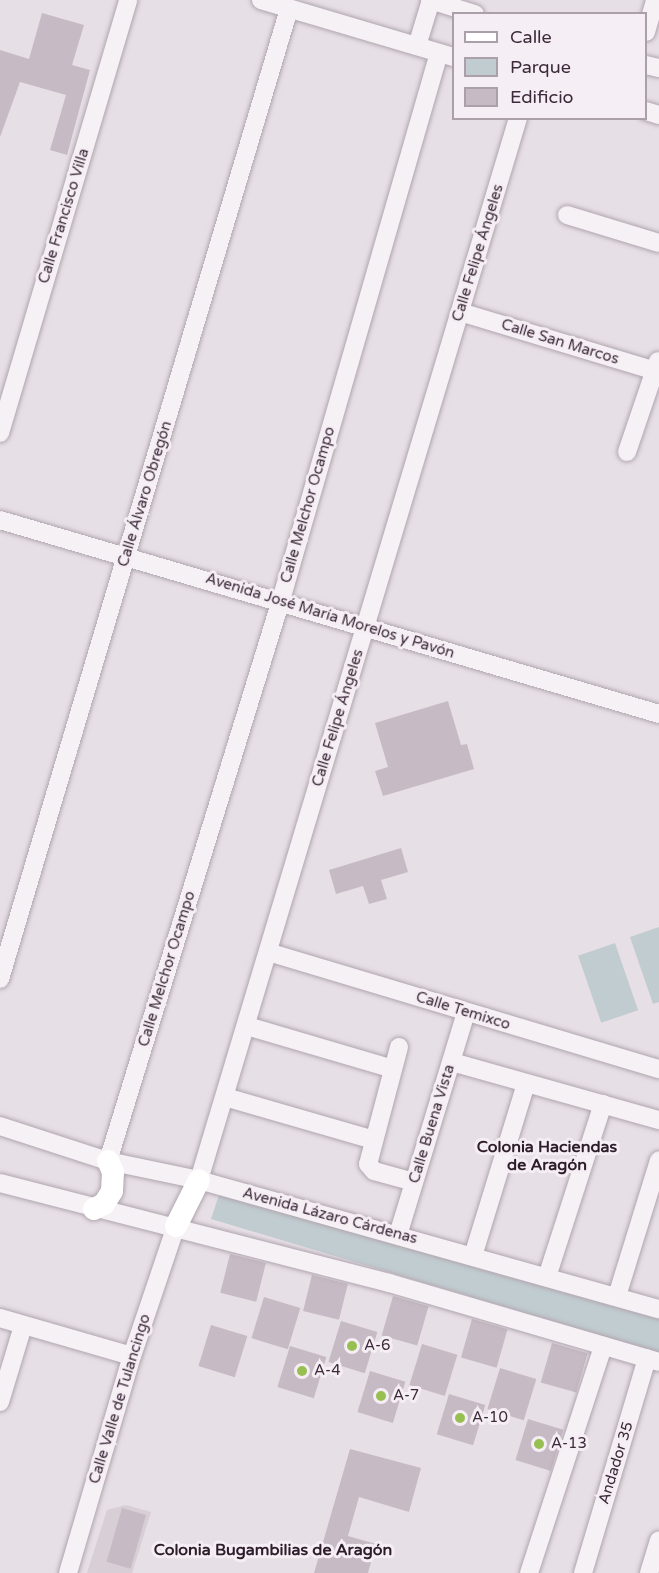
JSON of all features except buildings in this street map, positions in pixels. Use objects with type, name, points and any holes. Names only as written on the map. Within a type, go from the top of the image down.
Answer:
[{"type":"main road","points":[[94,1209],[104,1204],[112,1191],[113,1172],[108,1161]]},
{"type":"main road","points":[[177,1226],[199,1180]]},
{"type":"street","name":"Calle Francisco Villa","points":[[0,433],[128,0]]},
{"type":"street","points":[[261,0],[446,55]]},
{"type":"street","points":[[417,46],[430,0],[469,12]]},
{"type":"street","points":[[647,26],[655,0]]},
{"type":"street","name":"Calle Álvaro Obregón","points":[[0,979],[289,9]]},
{"type":"street","name":"Calle Melchor Ocampo","points":[[108,1161],[446,55]]},
{"type":"street","name":"Calle Felipe Ángeles","points":[[199,1180],[517,120]]},
{"type":"street","points":[[567,215],[659,243]]},
{"type":"street","name":"Calle San Marcos","points":[[460,312],[658,367]]},
{"type":"street","points":[[627,452],[658,367]]},
{"type":"street","name":"Avenida José María Morelos y Pavón","points":[[0,520],[280,600],[659,714]]},
{"type":"street","name":"Calle Temixco","points":[[268,952],[659,1069]]},
{"type":"street","name":"Calle Buena Vista","points":[[398,1235],[466,1013]]},
{"type":"street","points":[[247,1026],[393,1069]]},
{"type":"street","points":[[399,1047],[368,1161],[371,1169],[414,1182]]},
{"type":"street","points":[[452,1062],[659,1120]]},
{"type":"street","points":[[473,1256],[526,1083]]},
{"type":"street","points":[[225,1097],[374,1140]]},
{"type":"street","points":[[547,1277],[603,1104]]},
{"type":"street","name":"Avenida Lázaro Cárdenas","points":[[0,1126],[108,1161],[199,1180],[659,1309]]},
{"type":"street","points":[[617,1296],[659,1160]]},
{"type":"street","points":[[0,1184],[94,1209],[177,1226],[389,1283],[653,1360]]},
{"type":"street","name":"Calle Valle de Tulancingo","points":[[68,1573],[132,1356],[177,1226]]},
{"type":"street","points":[[0,1318],[132,1356]]},
{"type":"street","points":[[0,1402],[23,1326]]},
{"type":"street","points":[[528,1573],[603,1346]]},
{"type":"street","name":"Andador 35","points":[[584,1571],[653,1360]]},
{"type":"street","points":[[649,1573],[659,1540]]},
{"type":"shaded area","points":[[126,1505],[151,1512],[132,1573],[87,1573],[107,1510]]},
{"type":"green space","points":[[659,927],[659,1002],[653,1004],[630,937]]},
{"type":"green space","points":[[615,943],[638,1010],[601,1023],[578,956]]},
{"type":"green space","points":[[219,1195],[659,1319],[659,1353],[211,1219]]},
{"type":"place","name":"A-6","points":[[352,1346]]},
{"type":"place","name":"A-4","points":[[302,1371]]},
{"type":"place","name":"A-7","points":[[381,1396]]},
{"type":"place","name":"A-10","points":[[460,1418]]},
{"type":"place","name":"A-13","points":[[539,1444]]},
{"type":"district","name":"Colonia Haciendas de Aragón","points":[[547,1156]]},
{"type":"district","name":"Colonia Bugambilias de Aragón","points":[[273,1550]]}]
